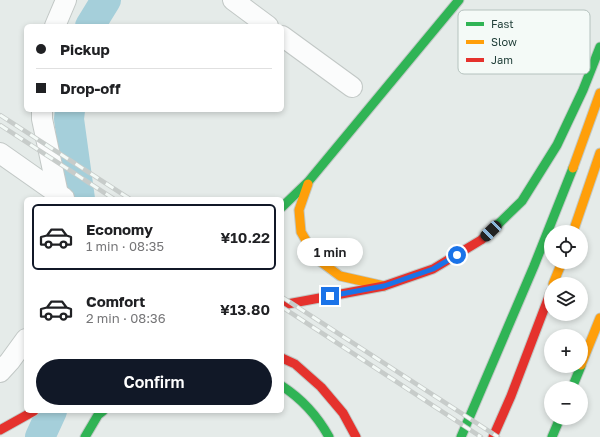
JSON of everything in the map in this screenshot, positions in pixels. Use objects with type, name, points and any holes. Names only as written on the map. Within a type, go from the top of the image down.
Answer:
[{"type":"main road","points":[[284,206],[308,182],[460,0]]},
{"type":"main road","points":[[590,72],[600,47]]},
{"type":"main road","points":[[284,305],[384,286],[433,269],[481,240],[522,202],[557,146],[589,74]]},
{"type":"main road","points":[[462,437],[532,271],[569,178],[600,93]]},
{"type":"main road","points":[[575,225],[600,153]]},
{"type":"main road","points":[[308,182],[299,210],[301,232],[317,259],[340,276],[384,286]]},
{"type":"main road","points":[[493,437],[511,396],[544,309]]},
{"type":"main road","points":[[588,348],[600,318]]},
{"type":"main road","points":[[284,359],[295,364],[321,386],[343,413],[356,437]]},
{"type":"main road","points":[[284,388],[307,408],[329,437]]},
{"type":"main road","points":[[0,430],[30,413]]},
{"type":"main road","points":[[85,437],[100,413]]},
{"type":"main road","points":[[552,437],[557,425]]},
{"type":"street","points":[[56,24],[66,0]]},
{"type":"street","points":[[233,0],[265,24]]},
{"type":"street","points":[[284,37],[352,87]]},
{"type":"street","points":[[42,112],[42,119],[61,197]]},
{"type":"street","points":[[0,153],[61,197]]},
{"type":"street","points":[[0,372],[24,342]]},
{"type":"waterway","points":[[91,24],[106,0]]},
{"type":"waterway","points":[[70,112],[69,119],[80,197]]},
{"type":"waterway","points":[[40,437],[51,413]]},
{"type":"railway","points":[[0,115],[127,197]]},
{"type":"railway","points":[[0,125],[111,197]]},
{"type":"railway","points":[[284,298],[498,437]]},
{"type":"railway","points":[[284,308],[481,437]]},
{"type":"traffic: fast","points":[[284,205],[308,182],[459,0]]},
{"type":"traffic: fast","points":[[590,72],[600,47]]},
{"type":"traffic: fast","points":[[487,235],[522,201],[557,145],[589,74]]},
{"type":"traffic: fast","points":[[461,437],[534,266],[573,168]]},
{"type":"traffic: fast","points":[[575,381],[578,373]]},
{"type":"traffic: fast","points":[[284,388],[309,409],[320,422],[329,437]]},
{"type":"traffic: fast","points":[[85,437],[100,413]]},
{"type":"traffic: fast","points":[[552,437],[557,425]]},
{"type":"traffic: slow","points":[[573,168],[600,93]]},
{"type":"traffic: slow","points":[[575,225],[600,153]]},
{"type":"traffic: slow","points":[[308,184],[299,210],[301,232],[317,259],[340,276],[384,286]]},
{"type":"traffic: slow","points":[[556,277],[559,269]]},
{"type":"traffic: slow","points":[[588,348],[600,318]]},
{"type":"traffic: jam","points":[[284,305],[384,286],[433,269],[487,235]]},
{"type":"traffic: jam","points":[[493,437],[511,396],[544,309]]},
{"type":"traffic: jam","points":[[284,359],[295,364],[321,387],[343,413],[356,437]]},
{"type":"traffic: jam","points":[[0,430],[30,413]]},
{"type":"route","points":[[330,296],[384,286],[433,269],[457,255]]}]
